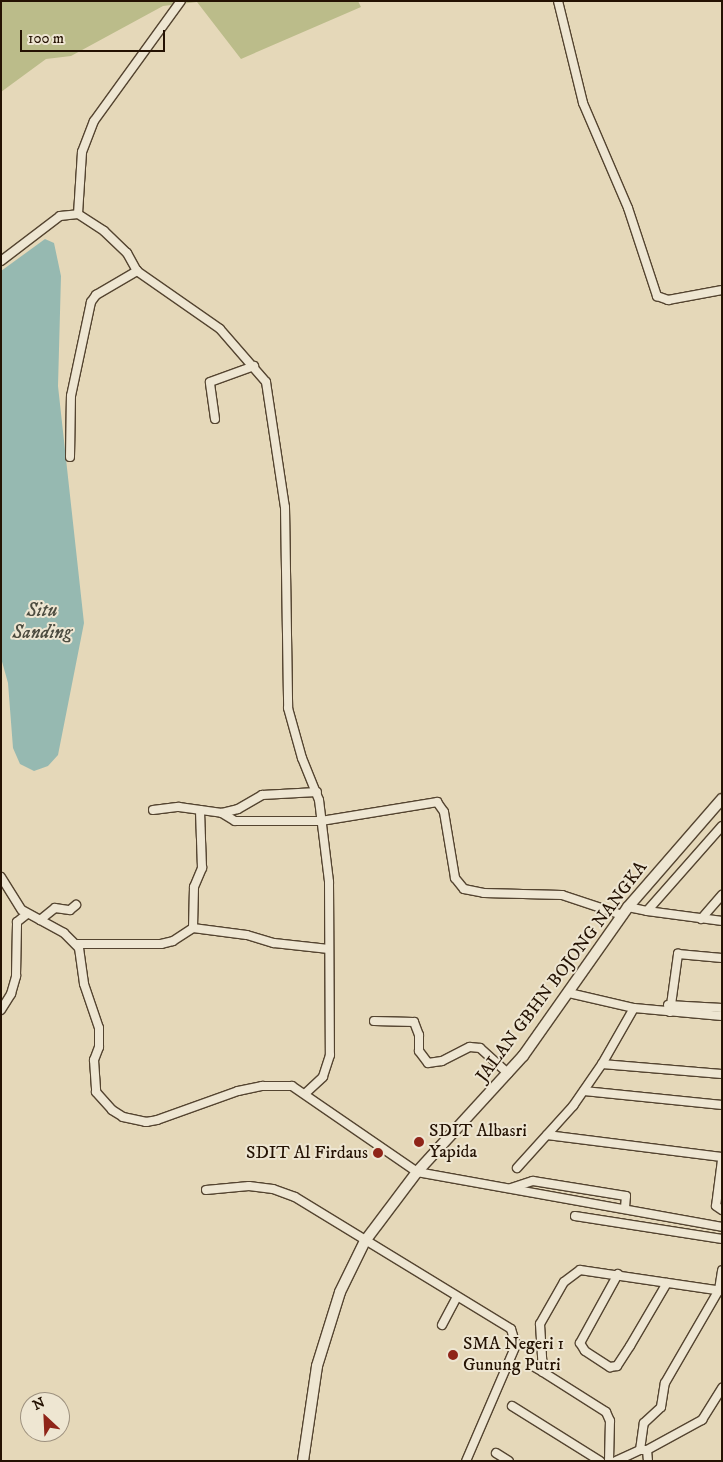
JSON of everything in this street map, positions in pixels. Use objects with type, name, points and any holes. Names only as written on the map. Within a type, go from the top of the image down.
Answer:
[{"type":"street","points":[[78,214],[82,152],[94,121],[181,1]]},
{"type":"street","points":[[558,1],[583,103],[628,208],[657,296],[668,300],[722,290]]},
{"type":"street","points":[[1,261],[60,216],[78,214],[104,231],[127,253],[137,271],[220,329],[266,382],[285,507],[288,708],[302,758],[317,792],[329,882],[330,1054],[323,1077],[306,1093]]},
{"type":"street","points":[[70,457],[71,396],[91,302],[96,295],[137,271]]},
{"type":"street","points":[[215,419],[210,382],[254,366]]},
{"type":"street","points":[[222,814],[238,809],[262,795],[317,792]]},
{"type":"street","name":"JALAN GBHN BOJONG NANGKA","points":[[303,1461],[317,1366],[340,1292],[365,1241],[417,1172],[508,1073],[569,993],[625,911],[722,799]]},
{"type":"street","points":[[153,810],[179,807],[222,814],[235,821],[321,821],[437,802],[444,812],[455,878],[464,889],[484,893],[562,895],[625,911],[647,911],[722,921]]},
{"type":"street","points":[[193,928],[194,887],[202,868],[200,810]]},
{"type":"street","points":[[647,911],[722,826]]},
{"type":"street","points":[[1,877],[27,914],[64,933],[76,944],[81,955],[84,984],[99,1028],[94,1082],[102,1102],[112,1110],[146,1122],[185,1113],[200,1103],[262,1086],[292,1086],[306,1093],[362,1137],[417,1172],[625,1208],[722,1228]]},
{"type":"street","points":[[701,919],[722,896]]},
{"type":"street","points":[[40,920],[55,908],[70,910],[76,906]]},
{"type":"street","points":[[1,1010],[11,994],[16,976],[17,922],[27,914]]},
{"type":"street","points":[[76,944],[161,944],[173,941],[193,928],[247,935],[274,944],[329,949]]},
{"type":"street","points":[[670,1012],[678,954],[722,958]]},
{"type":"street","points":[[569,993],[634,1008],[662,1009],[670,1012],[722,1016]]},
{"type":"street","points":[[662,1009],[672,1004],[722,1008]]},
{"type":"street","points":[[517,1168],[584,1091],[634,1008]]},
{"type":"street","points":[[374,1021],[414,1022],[419,1035],[418,1051],[428,1063],[442,1061],[470,1047],[480,1048],[508,1073]]},
{"type":"street","points":[[602,1064],[722,1074]]},
{"type":"street","points":[[584,1091],[722,1106]]},
{"type":"street","points":[[547,1135],[722,1157]]},
{"type":"street","points":[[722,1160],[716,1206],[722,1210]]},
{"type":"street","points":[[512,1188],[533,1181],[617,1194],[626,1196],[625,1208]]},
{"type":"street","points":[[206,1190],[249,1186],[273,1189],[295,1197],[511,1329],[516,1339],[466,1461]]},
{"type":"street","points":[[586,1201],[579,1217],[722,1239]]},
{"type":"street","points":[[543,1372],[540,1324],[564,1282],[580,1270],[618,1274],[720,1291]]},
{"type":"street","points":[[648,1461],[644,1450],[644,1423],[661,1407],[668,1377],[720,1291],[722,1270]]},
{"type":"street","points":[[618,1274],[580,1343],[585,1351],[610,1367],[617,1366],[667,1283]]},
{"type":"street","points":[[442,1325],[457,1297]]},
{"type":"street","points":[[531,1365],[606,1412],[610,1421],[609,1461]]},
{"type":"street","points":[[616,1461],[644,1450],[702,1420],[722,1388]]},
{"type":"street","points":[[512,1406],[600,1461]]},
{"type":"street","points":[[496,1453],[509,1461]]},
{"type":"green space","points":[[1,1],[358,1],[361,7],[241,59],[197,2],[163,6],[71,56],[46,59],[1,92]]},
{"type":"water","name":"Situ Sanding","points":[[45,239],[54,243],[61,276],[58,386],[84,623],[58,755],[48,766],[34,771],[20,764],[13,748],[8,683],[1,658],[1,271]]},
{"type":"place","name":"SDIT Albasri Yapida","points":[[419,1142]]},
{"type":"place","name":"SDIT Al Firdaus","points":[[378,1153]]},
{"type":"place","name":"SMA Negeri 1 Gunung Putri","points":[[453,1355]]}]
